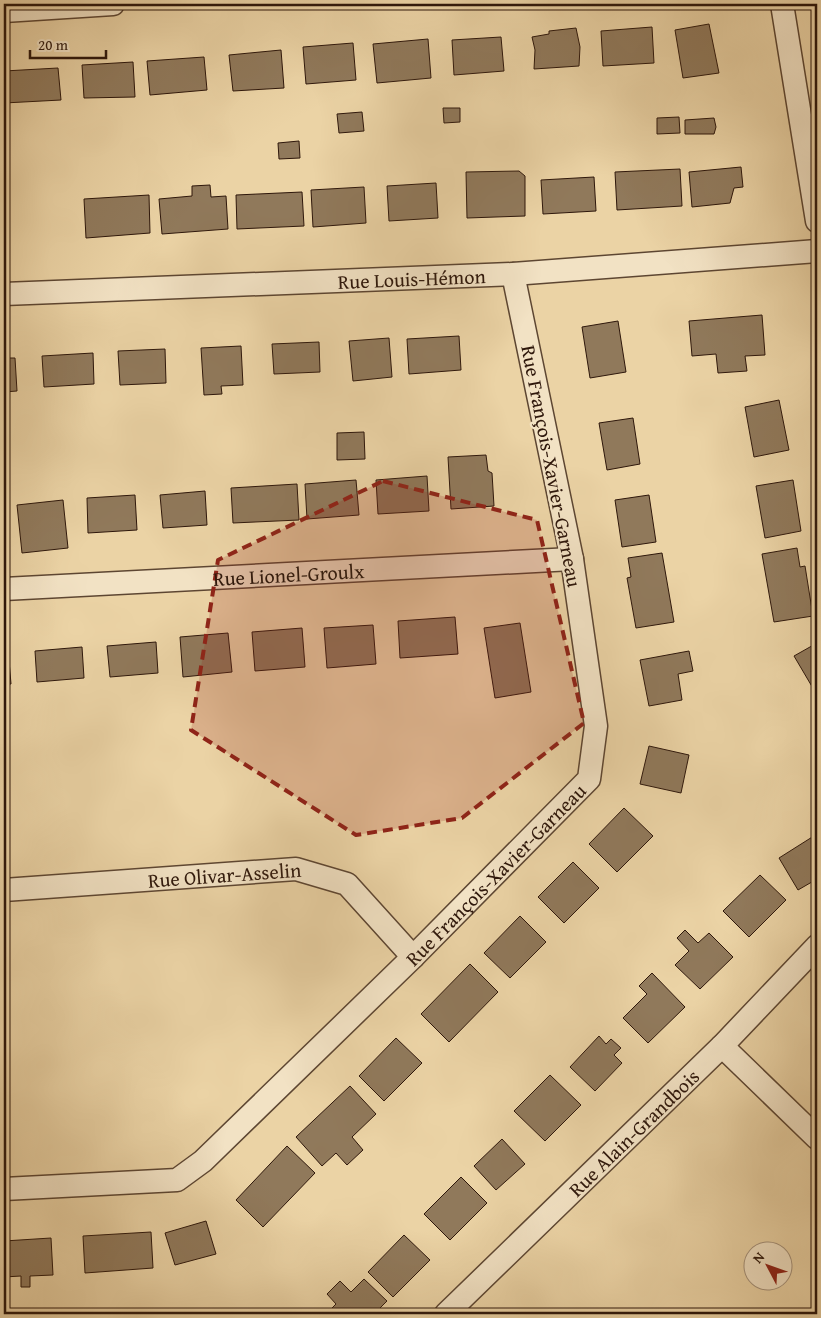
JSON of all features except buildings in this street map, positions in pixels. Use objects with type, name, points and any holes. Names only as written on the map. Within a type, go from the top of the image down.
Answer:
[{"type":"street","points":[[4,11],[113,4]]},
{"type":"street","points":[[782,4],[817,222]]},
{"type":"street","name":"Rue Louis-Hémon","points":[[4,294],[513,274],[817,251]]},
{"type":"street","name":"Rue François-Xavier-Garneau","points":[[4,1189],[177,1180],[203,1161],[413,957],[589,779],[596,726],[572,559],[513,274]]},
{"type":"street","name":"Rue Lionel-Groulx","points":[[4,589],[572,559]]},
{"type":"street","name":"Rue Olivar-Asselin","points":[[4,890],[296,870],[347,884],[413,957]]},
{"type":"street","name":"Rue Alain-Grandbois","points":[[446,1314],[722,1046],[817,946]]},
{"type":"street","points":[[722,1046],[817,1138]]},
{"type":"highlighted area","points":[[383,481],[537,520],[584,723],[462,818],[356,835],[191,730],[218,560]]}]
